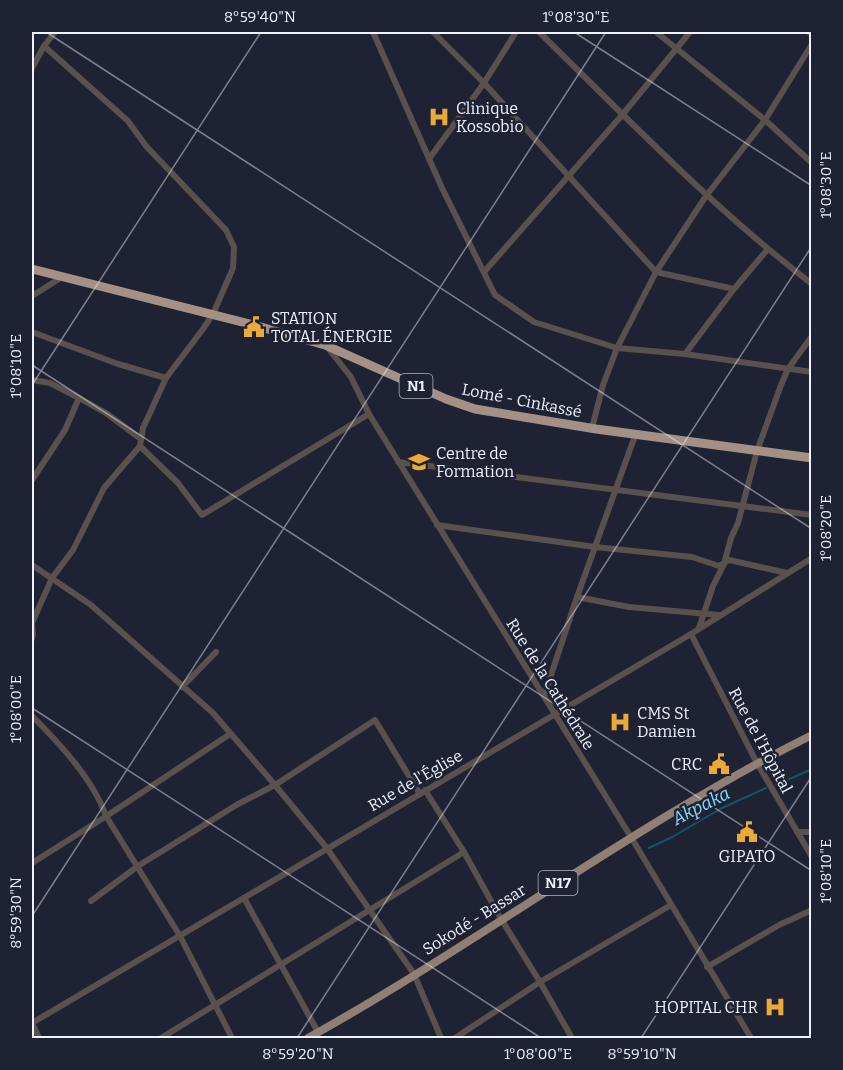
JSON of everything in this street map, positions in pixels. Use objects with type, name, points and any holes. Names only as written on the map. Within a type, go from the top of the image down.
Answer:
[{"type":"highway","name":"Lomé - Cinkassé","points":[[32,269],[213,314],[325,345],[462,405],[508,415],[592,428],[812,458]]},
{"type":"main road","name":"Sokodé - Bassar","points":[[308,1038],[414,974],[630,837],[757,763],[812,735]]},
{"type":"street","points":[[32,68],[55,32]]},
{"type":"street","points":[[373,32],[442,188],[495,295],[534,322],[617,348],[685,354],[812,372]]},
{"type":"street","points":[[433,32],[569,174],[656,272],[734,289]]},
{"type":"street","points":[[429,159],[484,83],[516,32]]},
{"type":"street","points":[[539,32],[706,196],[767,250],[812,284]]},
{"type":"street","points":[[656,32],[765,120],[812,163]]},
{"type":"street","points":[[484,272],[623,114],[690,32]]},
{"type":"street","points":[[592,428],[603,385],[617,348],[656,272],[706,196],[765,120],[812,44]]},
{"type":"street","points":[[32,639],[32,623],[52,578],[73,550],[104,488],[140,442],[143,428],[166,378],[213,314],[233,268],[234,247],[226,230],[146,146],[128,121],[44,46]]},
{"type":"street","points":[[685,354],[767,250]]},
{"type":"street","points":[[32,296],[62,277]]},
{"type":"street","points":[[32,332],[118,364],[166,378]]},
{"type":"street","points":[[699,629],[738,523],[757,451],[788,369],[812,336]]},
{"type":"street","name":"Rue de la Cathédrale","points":[[325,345],[351,377],[369,414],[398,462],[544,696],[751,1038]]},
{"type":"street","points":[[32,380],[50,383],[106,413],[140,442],[178,483],[201,515],[369,414]]},
{"type":"street","points":[[32,480],[65,430],[79,398]]},
{"type":"street","points":[[544,696],[636,433]]},
{"type":"street","points":[[398,462],[812,515]]},
{"type":"street","points":[[437,525],[595,547],[692,557],[719,566],[729,560],[787,573]]},
{"type":"street","name":"Rue de l'Église","points":[[32,1023],[691,634],[812,558]]},
{"type":"street","points":[[32,566],[90,605],[213,713],[326,848],[370,909],[414,974],[441,1038]]},
{"type":"street","points":[[577,597],[629,607],[720,615]]},
{"type":"street","name":"Rue de l'Hôpital","points":[[691,634],[757,763],[812,857]]},
{"type":"street","points":[[182,687],[216,652]]},
{"type":"street","points":[[32,716],[54,739],[99,796],[106,816],[180,936],[232,1038]]},
{"type":"street","points":[[91,901],[138,866],[237,804],[275,785],[375,720],[464,852],[572,1038]]},
{"type":"street","points":[[32,863],[230,734]]},
{"type":"street","points":[[797,832],[812,832]]},
{"type":"street","points":[[161,1038],[464,852]]},
{"type":"street","points":[[244,898],[318,1032]]},
{"type":"street","points":[[455,1038],[540,982],[671,905]]},
{"type":"street","points":[[707,967],[779,925],[812,910]]},
{"type":"street","points":[[32,1023],[39,1038]]},
{"type":"waterway","name":"Akpaka","points":[[776,785],[812,769]]},
{"type":"waterway","name":"Akpaka","points":[[649,848],[722,808],[766,788]]},
{"type":"place","name":"Clinique Kossobio","points":[[439,117]]},
{"type":"place","name":"STATION TOTAL ÉNERGIE","points":[[254,327]]},
{"type":"place","name":"Centre de Formation","points":[[419,462]]},
{"type":"place","name":"CMS St Damien","points":[[620,722]]},
{"type":"place","name":"CRC","points":[[719,764]]},
{"type":"place","name":"GIPATO","points":[[747,832]]},
{"type":"place","name":"HOPITAL CHR","points":[[775,1007]]}]
